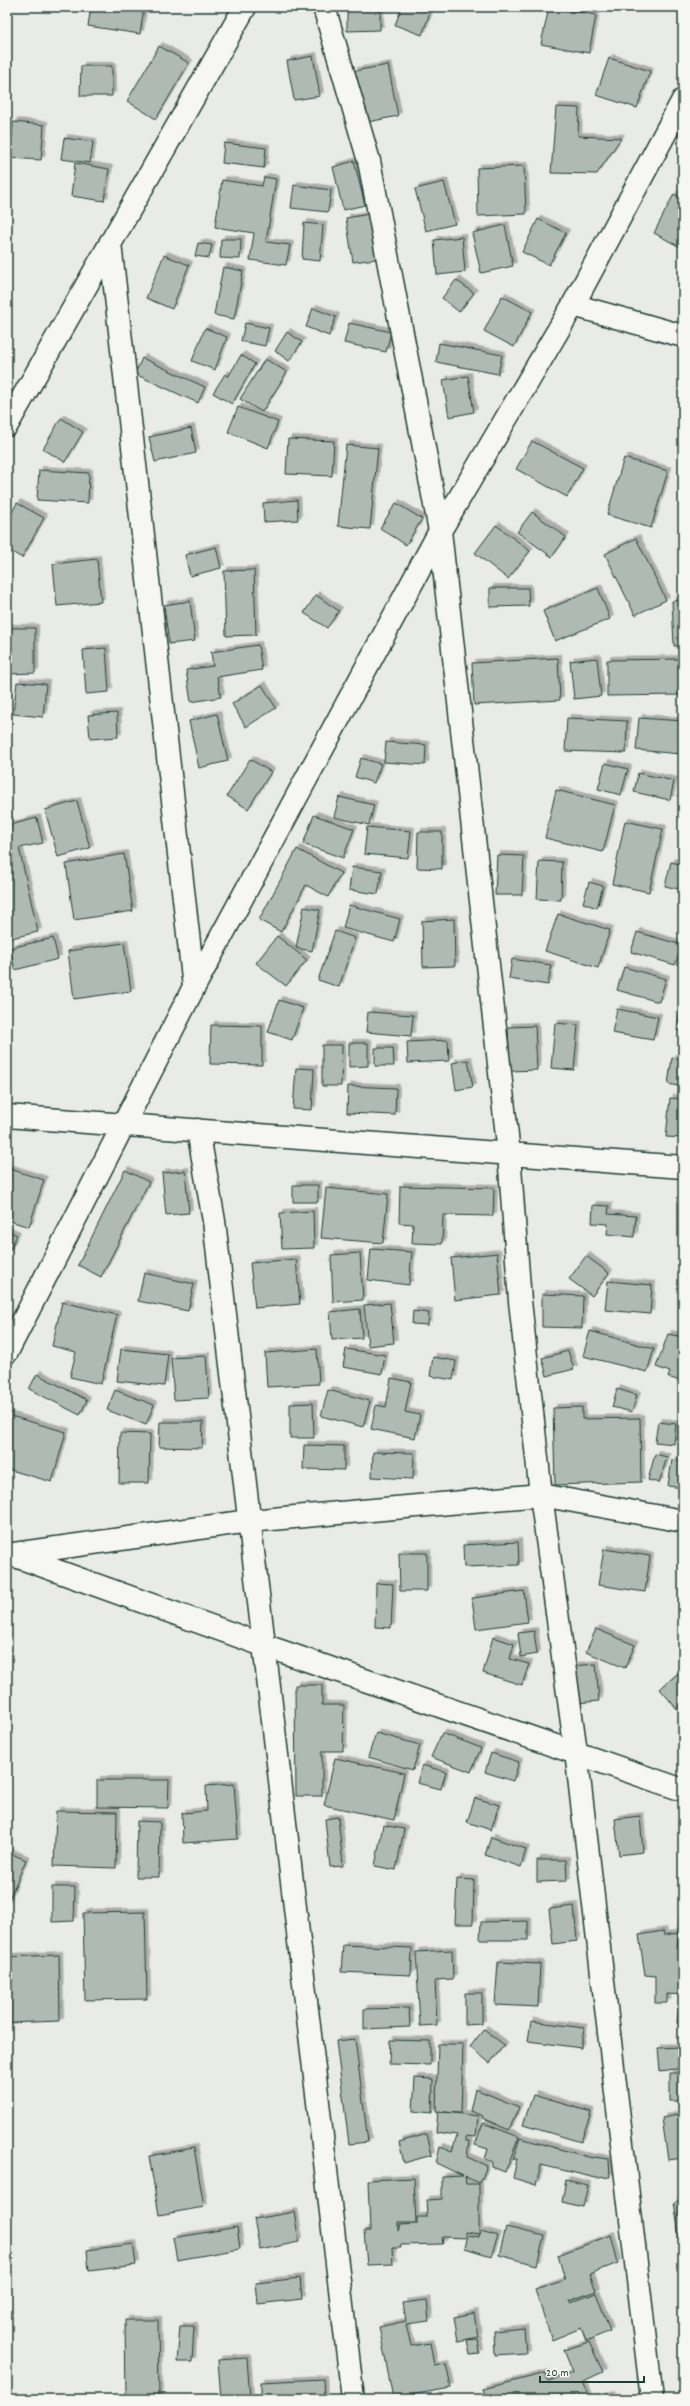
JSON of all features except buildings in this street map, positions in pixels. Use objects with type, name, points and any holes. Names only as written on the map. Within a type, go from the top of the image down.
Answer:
[{"type":"street","points":[[7,425],[246,7]]},
{"type":"street","points":[[324,7],[369,162],[440,531],[509,1154],[520,1301],[541,1495],[576,1752],[652,2399]]},
{"type":"street","points":[[7,1352],[194,987],[440,531],[574,305],[683,100]]},
{"type":"street","points":[[110,243],[194,987]]},
{"type":"street","points":[[574,305],[683,336]]},
{"type":"street","points":[[7,1116],[683,1167]]},
{"type":"street","points":[[198,1130],[214,1221],[249,1521],[266,1646],[353,2399]]},
{"type":"street","points":[[9,1554],[249,1521],[541,1495],[683,1521]]},
{"type":"street","points":[[9,1554],[266,1646],[683,1790]]}]
